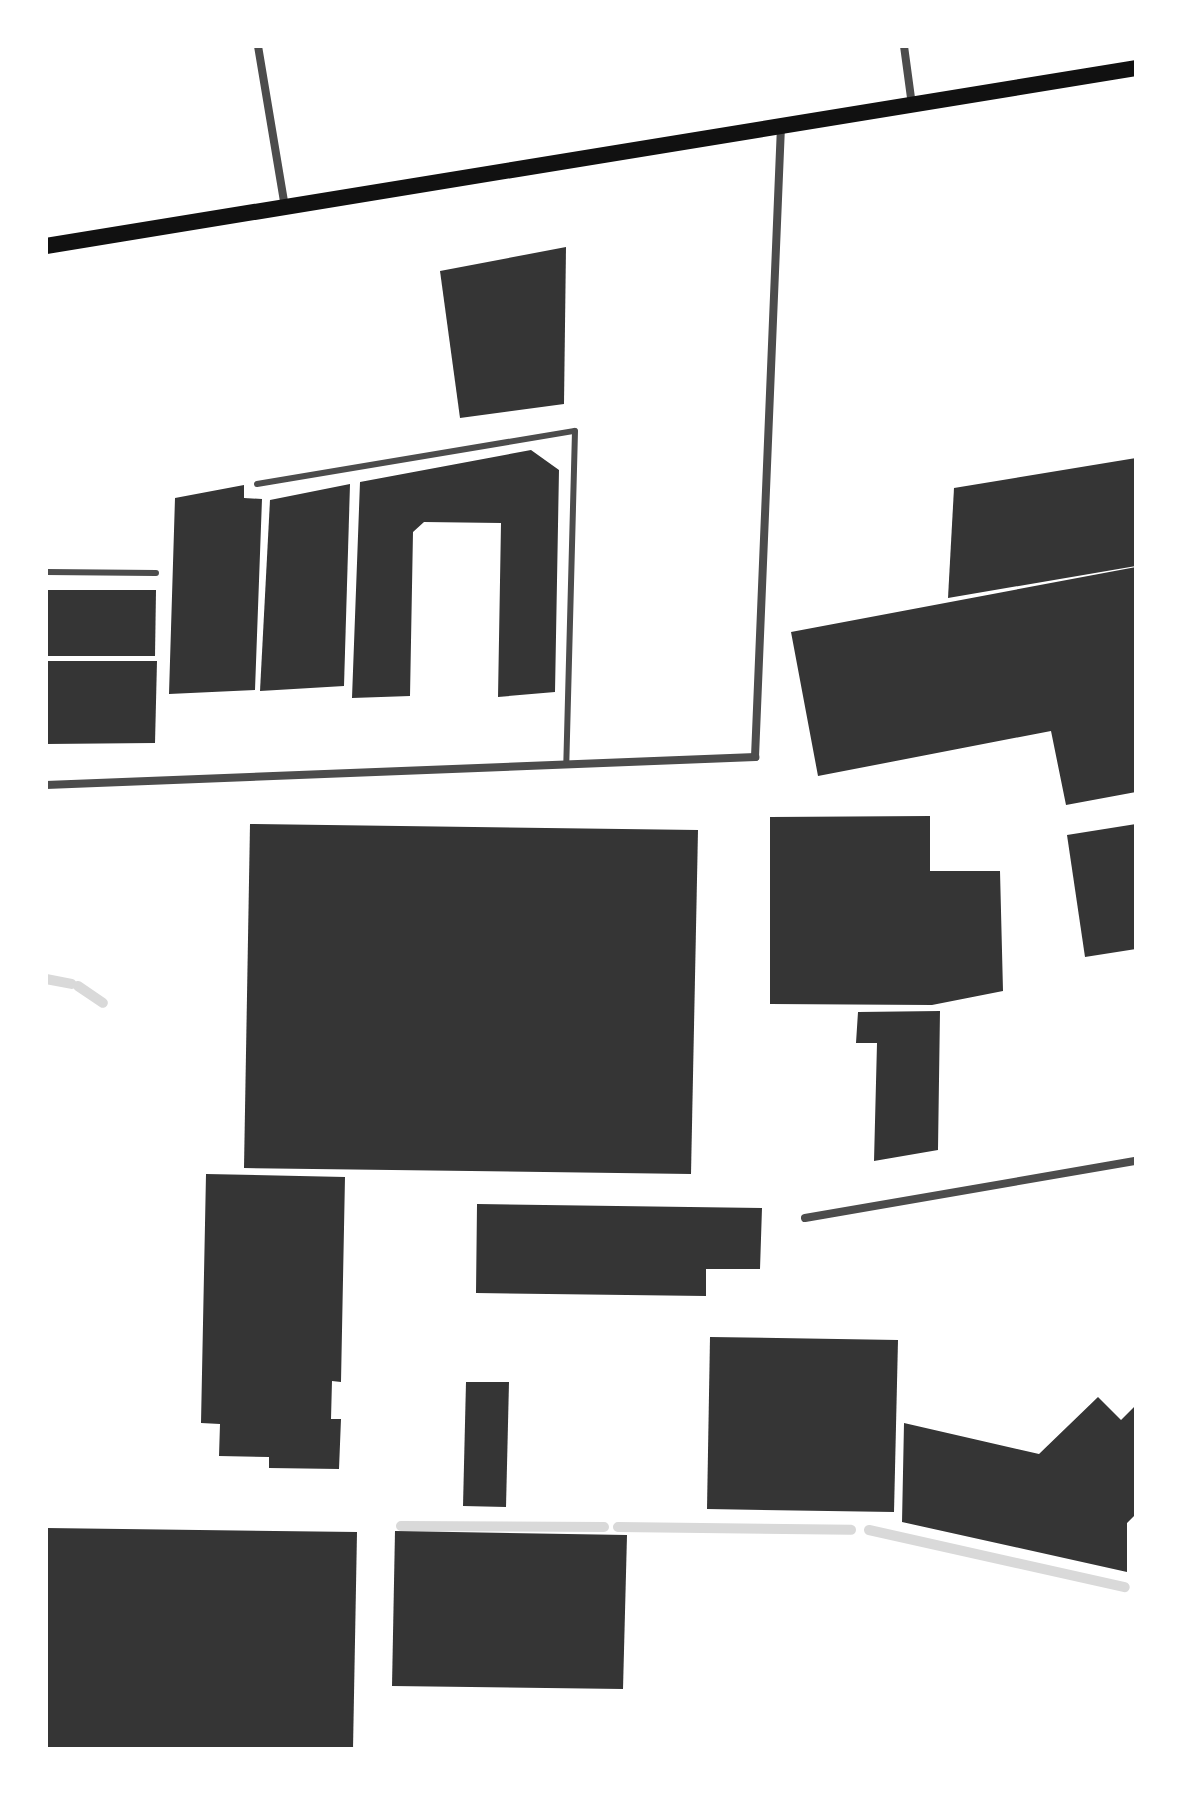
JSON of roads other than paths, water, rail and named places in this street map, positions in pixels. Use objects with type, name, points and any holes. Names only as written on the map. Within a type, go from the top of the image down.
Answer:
[{"type":"main road","points":[[46,246],[1136,68]]},
{"type":"street","points":[[258,46],[285,207]]},
{"type":"street","points":[[904,46],[912,105]]},
{"type":"street","points":[[46,785],[755,757],[781,126]]},
{"type":"street","points":[[805,1218],[1136,1161]]},
{"type":"lane","points":[[257,484],[575,431],[566,765]]},
{"type":"lane","points":[[46,572],[156,573]]},
{"type":"waterway","points":[[46,979],[72,984]]},
{"type":"waterway","points":[[78,986],[103,1003]]},
{"type":"waterway","points":[[401,1526],[604,1527]]},
{"type":"waterway","points":[[618,1527],[851,1530]]},
{"type":"waterway","points":[[869,1530],[1125,1587]]}]
